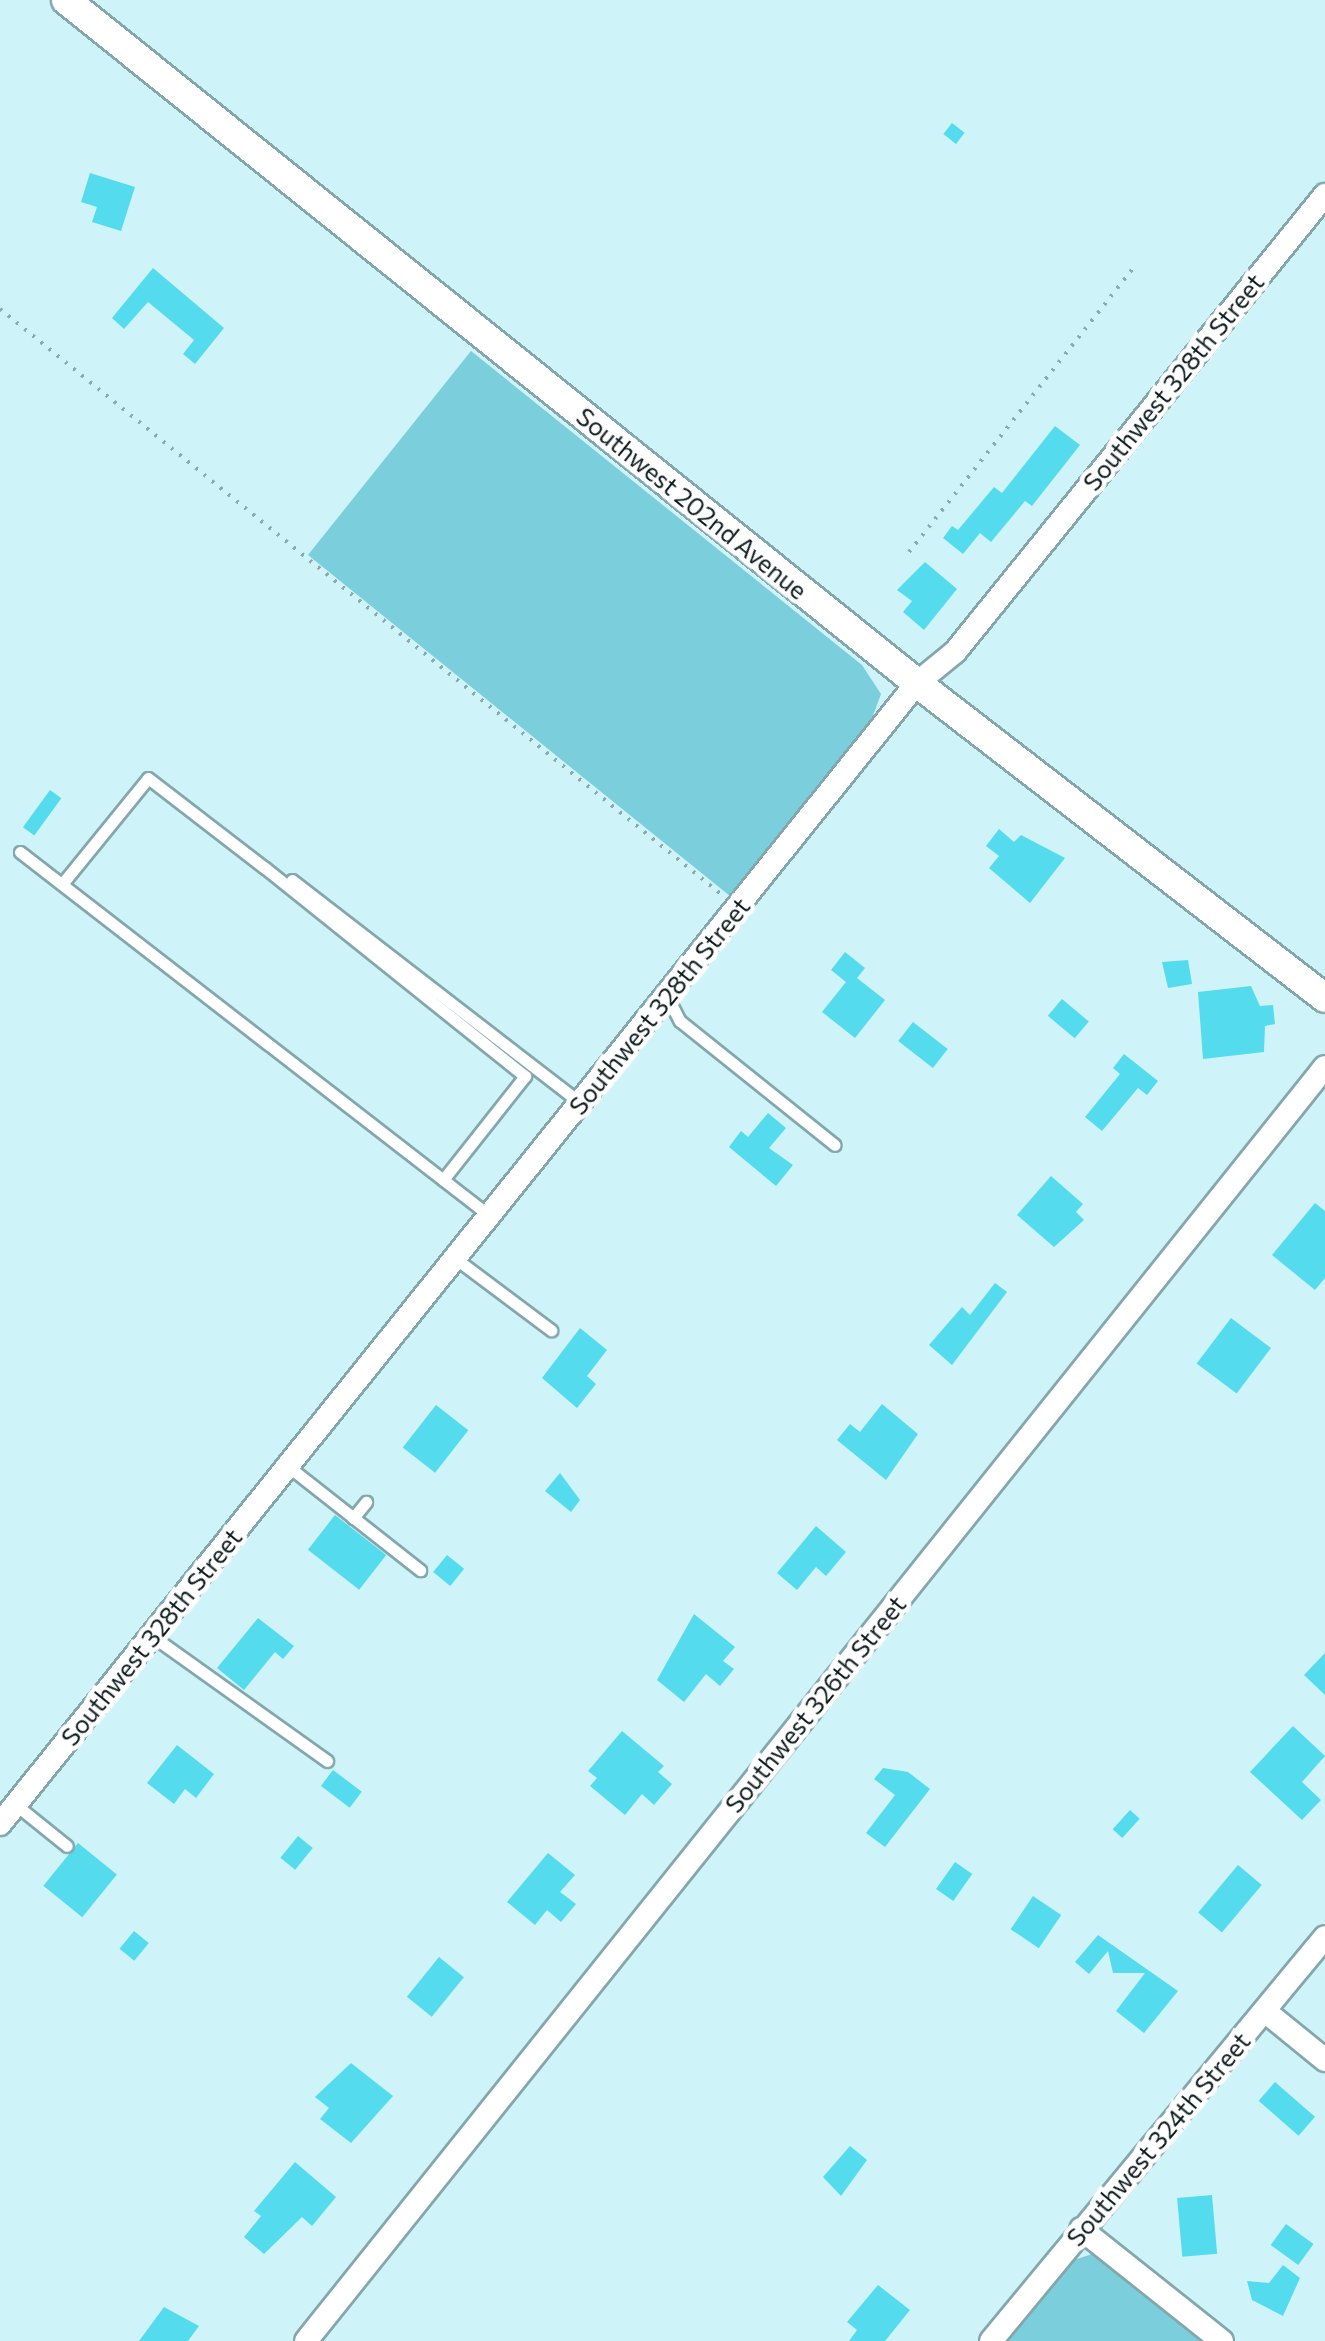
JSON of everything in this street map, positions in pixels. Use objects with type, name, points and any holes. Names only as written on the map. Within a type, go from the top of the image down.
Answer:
[{"type":"street","name":"Southwest 202nd Avenue","points":[[66,0],[917,683],[1325,998]]},
{"type":"street","name":"Southwest 328th Street","points":[[0,1824],[917,683],[955,652],[1325,195]]},
{"type":"street","name":"Southwest 326th Street","points":[[307,2341],[1325,1067]]},
{"type":"street","name":"Southwest 324th Street","points":[[991,2341],[1325,1937]]},
{"type":"street","points":[[1266,2012],[1325,2060]]},
{"type":"street","points":[[1081,2229],[1222,2341]]},
{"type":"lane","points":[[62,884],[148,778],[265,868],[525,1076],[442,1180]]},
{"type":"lane","points":[[20,852],[490,1216]]},
{"type":"lane","points":[[292,880],[580,1104]]},
{"type":"lane","points":[[667,996],[680,1021],[835,1145]]},
{"type":"lane","points":[[456,1259],[551,1330]]},
{"type":"lane","points":[[289,1467],[420,1570]]},
{"type":"lane","points":[[354,1518],[366,1502]]},
{"type":"lane","points":[[152,1636],[327,1761]]},
{"type":"lane","points":[[16,1805],[67,1846]]},
{"type":"path","points":[[909,552],[1136,266]]},
{"type":"path","points":[[0,309],[738,908]]},
{"type":"shaded area","points":[[471,351],[862,665],[881,694],[872,718],[730,896],[308,555]]},
{"type":"shaded area","points":[[1099,2255],[1210,2341],[1004,2341],[1068,2262]]},
{"type":"building","points":[[952,123],[965,133],[956,144],[943,134]]},
{"type":"building","points":[[90,173],[135,187],[121,231],[92,222],[97,207],[81,202]]},
{"type":"building","points":[[153,268],[224,328],[195,364],[183,354],[194,340],[148,302],[124,329],[112,318]]},
{"type":"building","points":[[1055,426],[1080,445],[1032,506],[1025,501],[991,542],[980,533],[963,554],[943,538],[952,526],[958,530],[994,487],[1002,493]]},
{"type":"building","points":[[925,562],[957,589],[924,630],[903,612],[912,601],[897,590]]},
{"type":"building","points":[[50,790],[61,798],[34,835],[23,827]]},
{"type":"building","points":[[999,829],[1014,842],[1021,835],[1065,858],[1030,903],[989,868],[999,856],[986,846]]},
{"type":"building","points":[[845,952],[865,968],[857,978],[885,1000],[855,1038],[822,1012],[846,982],[831,970]]},
{"type":"building","points":[[1188,960],[1192,984],[1168,988],[1162,962]]},
{"type":"building","points":[[1251,986],[1260,1006],[1273,1005],[1275,1024],[1265,1026],[1264,1052],[1203,1059],[1198,992]]},
{"type":"building","points":[[1062,999],[1089,1021],[1075,1038],[1048,1016]]},
{"type":"building","points":[[913,1022],[948,1049],[933,1068],[898,1041]]},
{"type":"building","points":[[1124,1054],[1158,1081],[1147,1095],[1138,1088],[1102,1131],[1085,1117],[1120,1074],[1113,1068]]},
{"type":"building","points":[[768,1113],[786,1128],[769,1148],[793,1165],[776,1186],[729,1147],[741,1131],[748,1137]]},
{"type":"building","points":[[1051,1176],[1083,1204],[1076,1212],[1084,1220],[1054,1247],[1017,1215]]},
{"type":"building","points":[[1315,1203],[1325,1211],[1325,1278],[1315,1290],[1272,1255]]},
{"type":"building","points":[[995,1283],[1007,1292],[952,1365],[929,1345],[962,1307],[970,1315]]},
{"type":"building","points":[[1231,1318],[1271,1348],[1237,1394],[1197,1364]]},
{"type":"building","points":[[580,1328],[607,1350],[587,1376],[596,1384],[577,1408],[542,1378]]},
{"type":"building","points":[[882,1404],[918,1434],[886,1480],[837,1440],[850,1424],[860,1432]]},
{"type":"building","points":[[436,1405],[468,1430],[435,1473],[403,1448]]},
{"type":"building","points":[[560,1473],[580,1500],[571,1512],[545,1491]]},
{"type":"building","points":[[335,1515],[386,1555],[359,1590],[308,1550]]},
{"type":"building","points":[[816,1526],[846,1552],[826,1576],[816,1567],[797,1590],[777,1573]]},
{"type":"building","points":[[447,1555],[464,1569],[450,1586],[433,1572]]},
{"type":"building","points":[[694,1614],[735,1647],[723,1661],[734,1669],[720,1686],[706,1674],[684,1702],[657,1680]]},
{"type":"building","points":[[258,1618],[294,1646],[283,1659],[275,1652],[244,1690],[217,1668]]},
{"type":"building","points":[[1325,1653],[1325,1695],[1304,1675]]},
{"type":"building","points":[[1293,1726],[1325,1756],[1302,1782],[1321,1800],[1302,1820],[1250,1772]]},
{"type":"building","points":[[622,1731],[664,1766],[658,1772],[672,1784],[654,1805],[642,1794],[625,1815],[590,1786],[597,1778],[588,1771]]},
{"type":"building","points":[[177,1745],[214,1774],[196,1798],[185,1789],[174,1804],[147,1783]]},
{"type":"building","points":[[883,1768],[908,1772],[930,1789],[885,1847],[866,1833],[895,1795],[874,1779]]},
{"type":"building","points":[[333,1770],[362,1792],[350,1808],[321,1786]]},
{"type":"building","points":[[1130,1810],[1140,1819],[1122,1838],[1113,1829]]},
{"type":"building","points":[[298,1836],[313,1848],[295,1870],[280,1858]]},
{"type":"building","points":[[78,1843],[117,1874],[82,1917],[43,1886]]},
{"type":"building","points":[[548,1853],[575,1875],[560,1892],[576,1904],[561,1922],[547,1910],[535,1925],[507,1902]]},
{"type":"building","points":[[955,1862],[972,1874],[953,1901],[936,1889]]},
{"type":"building","points":[[1238,1865],[1262,1885],[1222,1932],[1198,1912]]},
{"type":"building","points":[[1033,1896],[1061,1915],[1039,1948],[1011,1929]]},
{"type":"building","points":[[134,1931],[149,1943],[134,1961],[120,1949]]},
{"type":"building","points":[[1098,1935],[1178,1991],[1144,2033],[1116,2011],[1145,1973],[1113,1973],[1108,1951],[1089,1974],[1075,1962]]},
{"type":"building","points":[[439,1957],[464,1977],[432,2017],[407,1997]]},
{"type":"building","points":[[351,2063],[393,2096],[351,2143],[320,2119],[329,2108],[315,2097]]},
{"type":"building","points":[[1275,2082],[1315,2117],[1299,2136],[1259,2101]]},
{"type":"building","points":[[850,2146],[867,2160],[841,2196],[823,2177]]},
{"type":"building","points":[[295,2162],[336,2197],[312,2226],[302,2217],[264,2254],[244,2237],[261,2216],[254,2211]]},
{"type":"building","points":[[1212,2195],[1217,2254],[1182,2257],[1177,2198]]},
{"type":"building","points":[[1286,2224],[1314,2244],[1298,2265],[1271,2245]]},
{"type":"building","points":[[1283,2265],[1300,2278],[1283,2316],[1252,2300],[1247,2281],[1269,2283]]},
{"type":"building","points":[[878,2285],[910,2310],[885,2341],[849,2341],[857,2330],[847,2322]]},
{"type":"building","points":[[164,2307],[199,2326],[188,2341],[139,2341]]}]
